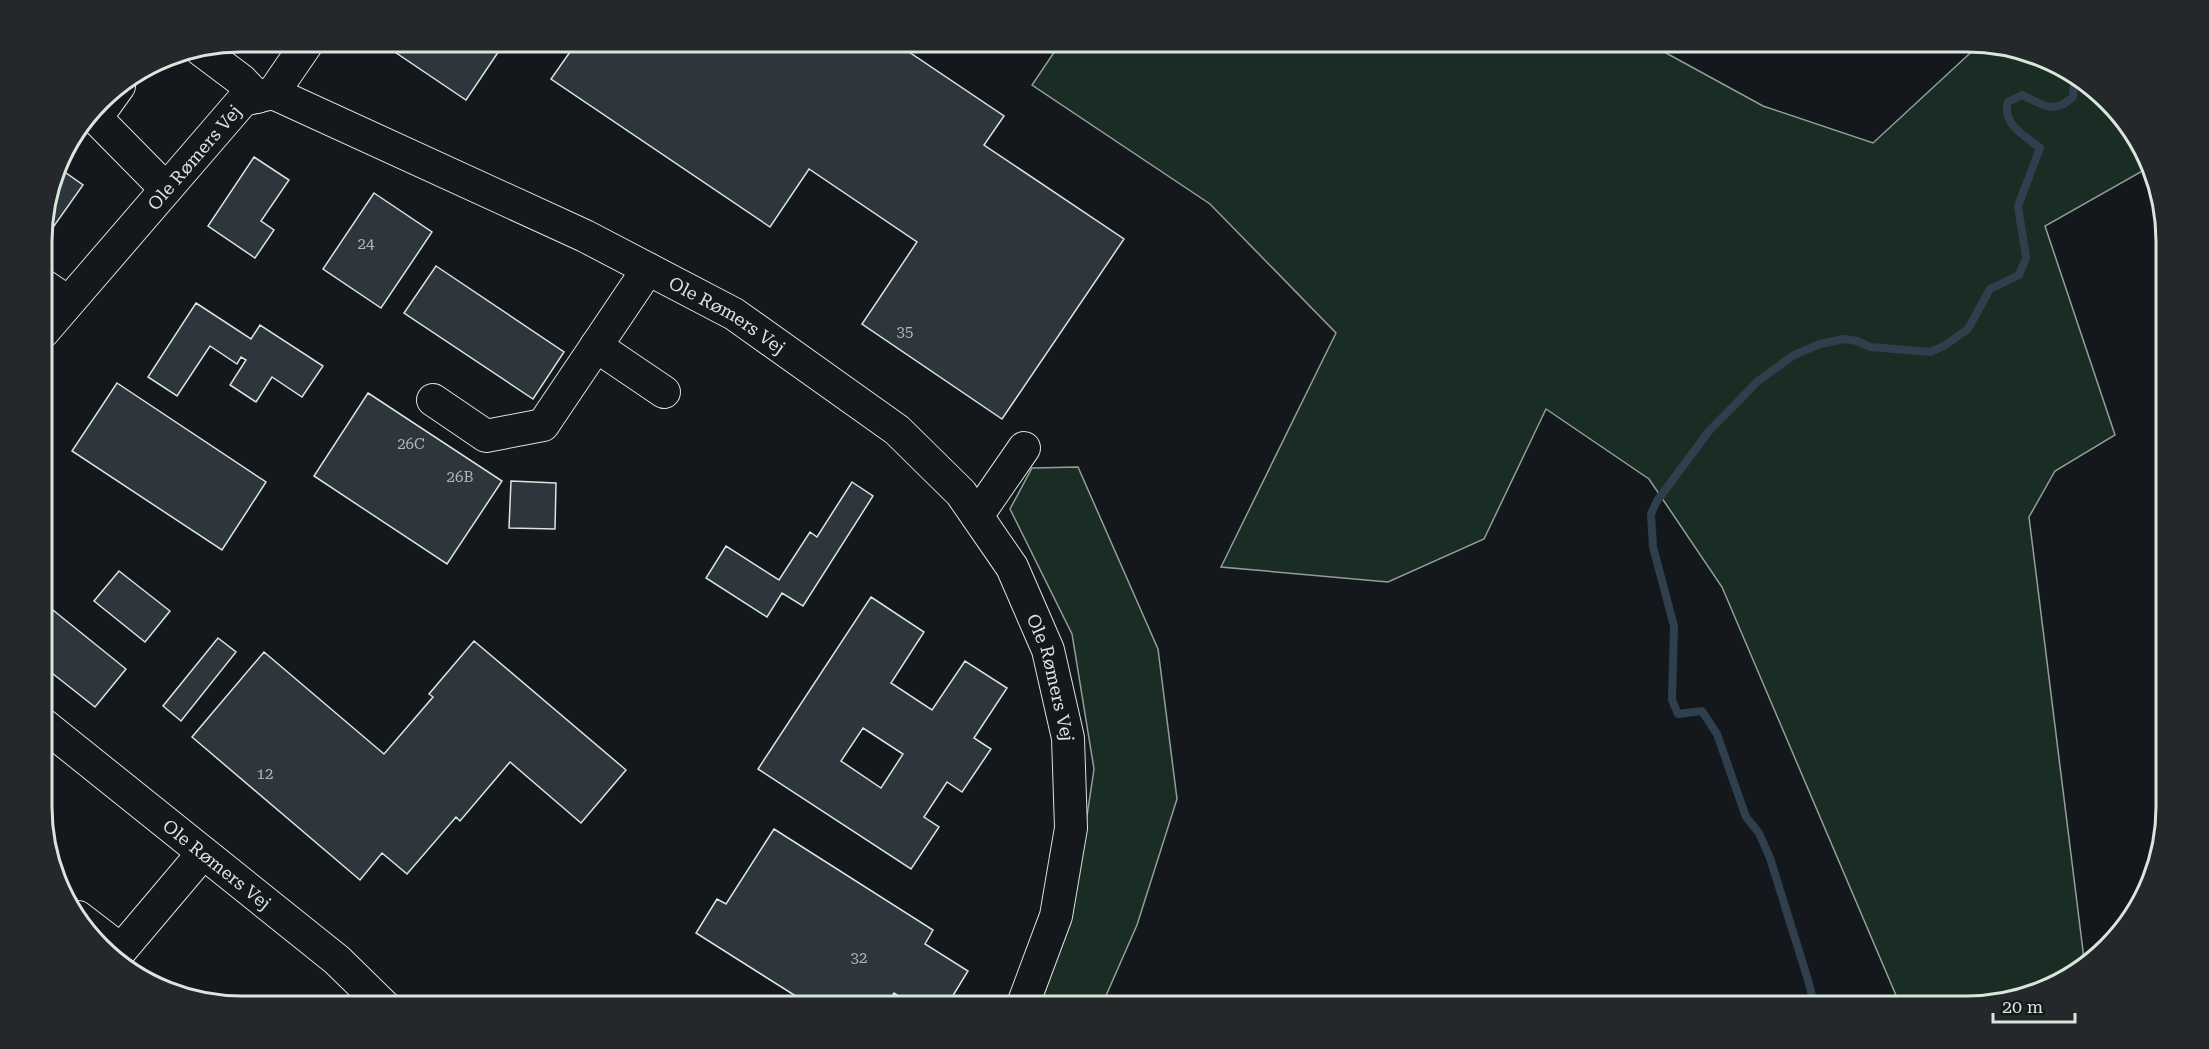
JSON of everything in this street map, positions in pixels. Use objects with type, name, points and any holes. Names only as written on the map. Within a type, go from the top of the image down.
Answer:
[{"type":"street","points":[[209,56],[241,80],[265,94],[300,52]]},
{"type":"street","name":"Ole Rømers Vej","points":[[53,320],[243,100],[265,94],[585,237],[734,314],[897,430],[961,493],[1012,567],[1048,650],[1068,738],[1071,828],[1056,916],[1026,996]]},
{"type":"street","points":[[98,120],[166,189]]},
{"type":"street","points":[[433,400],[486,436],[543,425],[648,269]]},
{"type":"street","points":[[53,292],[68,302]]},
{"type":"street","points":[[596,346],[664,392]]},
{"type":"street","points":[[977,516],[1024,448]]},
{"type":"street","name":"Ole Rømers Vej","points":[[52,732],[337,960],[374,996]]},
{"type":"street","points":[[105,938],[121,950],[203,853]]},
{"type":"green space","points":[[1054,52],[1664,52],[1763,106],[1873,143],[1971,52],[2005,56],[2040,67],[2083,92],[2117,126],[2143,171],[2045,226],[2115,435],[2055,471],[2029,517],[2084,957],[2051,977],[2005,993],[1980,996],[1896,996],[1722,587],[1649,479],[1546,409],[1484,539],[1388,582],[1221,567],[1336,333],[1210,204],[1032,85]]},
{"type":"green space","points":[[1078,467],[1158,649],[1177,799],[1137,925],[1106,996],[1035,996],[1072,916],[1094,769],[1072,634],[1010,509],[1032,468]]},
{"type":"building","points":[[395,52],[498,52],[466,100]]},
{"type":"building","points":[[570,52],[909,52],[1004,116],[984,145],[1124,239],[1002,419],[862,324],[917,242],[809,169],[770,227],[551,79]]},
{"type":"building","points":[[254,157],[289,180],[261,221],[274,230],[255,258],[208,226]]},
{"type":"building","points":[[66,173],[83,185],[53,227],[59,192]]},
{"type":"building","points":[[374,193],[432,232],[381,308],[323,269]]},
{"type":"building","points":[[436,266],[564,352],[533,399],[404,313]]},
{"type":"building","points":[[196,303],[251,339],[260,325],[323,366],[302,397],[272,377],[256,402],[230,385],[246,360],[241,357],[237,364],[210,346],[177,396],[148,377]]},
{"type":"building","points":[[117,383],[266,482],[222,550],[72,451]]},
{"type":"building","points":[[368,393],[502,481],[447,564],[314,476]]},
{"type":"building","points":[[511,481],[556,483],[555,529],[509,528]]},
{"type":"building","points":[[852,482],[873,496],[803,606],[782,593],[767,617],[706,578],[726,546],[779,580],[810,532],[817,537]]},
{"type":"building","points":[[119,571],[170,611],[145,642],[94,601]]},
{"type":"building","points":[[871,597],[924,632],[891,683],[932,710],[965,661],[1007,688],[974,738],[991,749],[962,792],[947,782],[924,817],[939,827],[911,869],[758,769]],"holes":[[[863,728],[903,754],[881,788],[841,761]]]},
{"type":"building","points":[[52,610],[126,669],[95,707],[52,673]]},
{"type":"building","points":[[218,638],[236,652],[181,721],[163,706]]},
{"type":"building","points":[[474,641],[626,770],[581,823],[510,762],[460,821],[456,817],[407,874],[382,853],[360,880],[192,737],[264,652],[384,754],[433,697],[429,694]]},
{"type":"building","points":[[774,829],[933,930],[925,944],[968,971],[953,996],[899,996],[894,993],[892,996],[796,996],[696,933],[717,899],[726,904]]},
{"type":"waterway","points":[[1812,996],[1770,858],[1759,833],[1746,817],[1717,734],[1702,711],[1678,714],[1672,700],[1674,626],[1653,547],[1651,514],[1657,501],[1709,431],[1758,381],[1794,355],[1820,344],[1844,339],[1857,341],[1870,347],[1930,352],[1944,346],[1968,329],[1990,289],[2019,275],[2026,258],[2018,206],[2040,148],[2011,123],[2007,110],[2008,102],[2022,95],[2043,105],[2060,106],[2073,97],[2074,86]]}]
